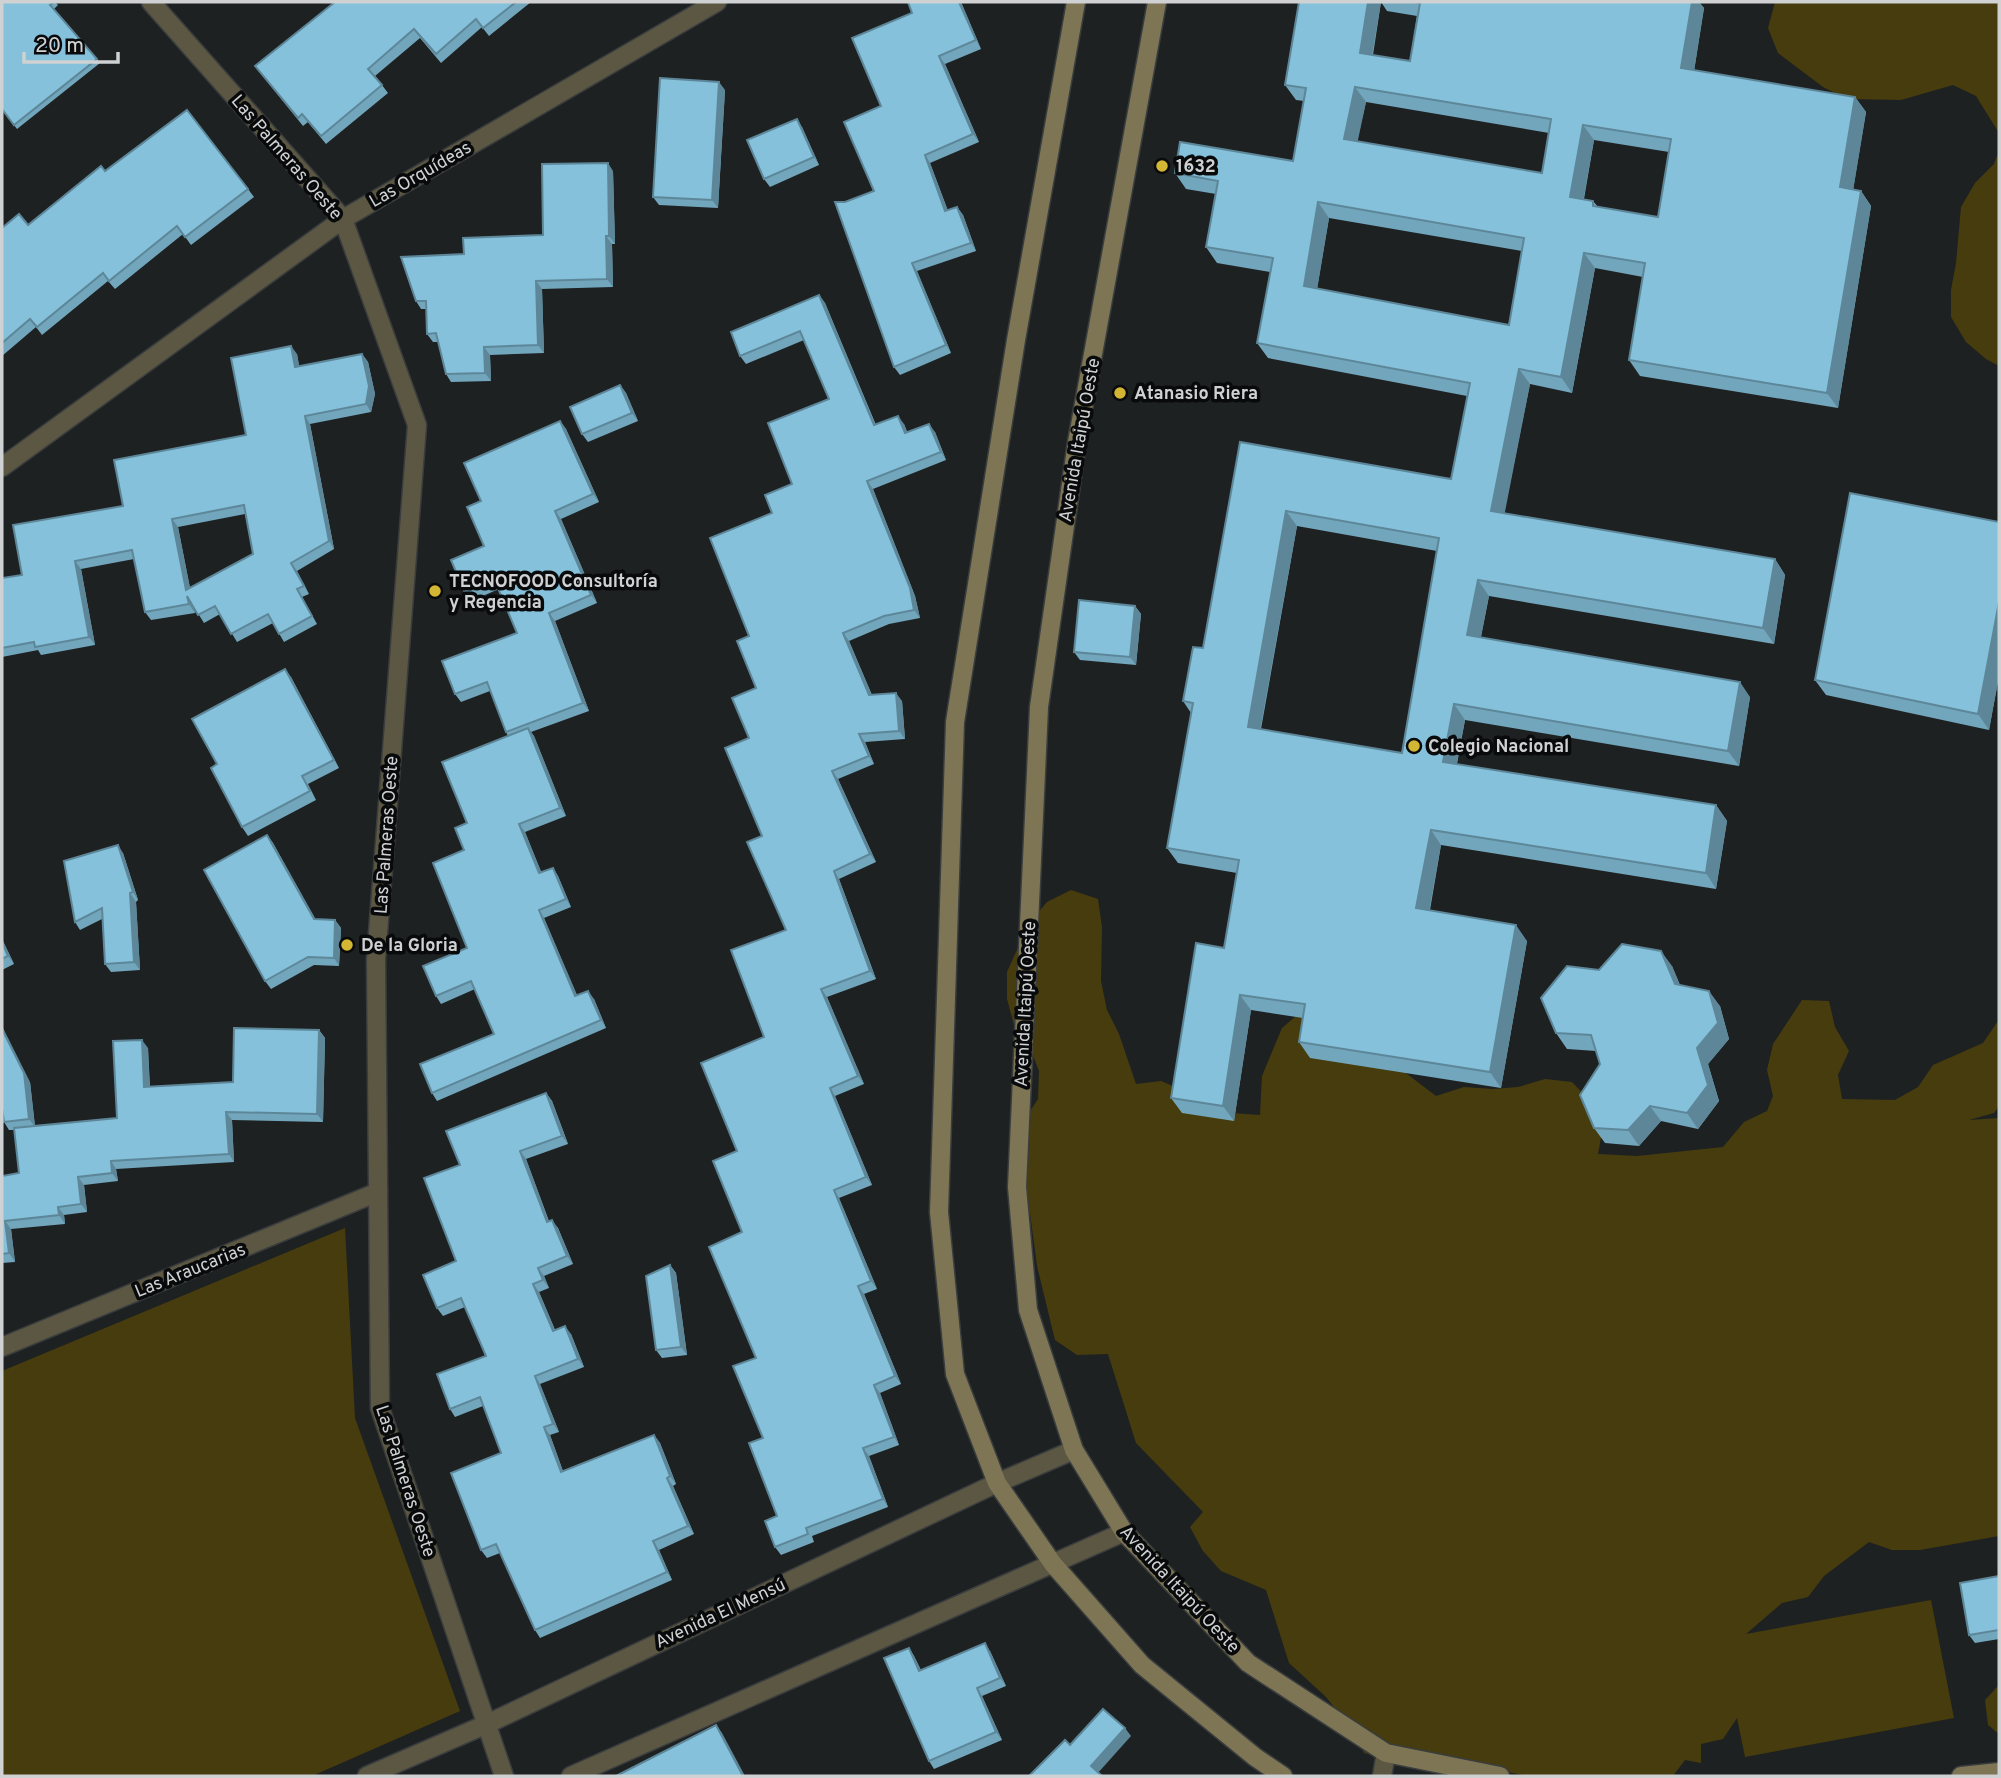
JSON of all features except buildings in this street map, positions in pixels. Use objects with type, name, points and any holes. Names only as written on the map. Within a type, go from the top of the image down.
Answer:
[{"type":"street","name":"Las Palmeras Oeste","points":[[151,2],[343,219],[417,425],[376,960],[380,1408],[505,1776]]},
{"type":"street","name":"Las Orquídeas","points":[[2,467],[343,219],[717,2]]},
{"type":"street","points":[[1076,2],[1016,340],[954,722],[939,1212],[955,1374],[997,1483],[1053,1564],[1142,1665],[1255,1757],[1283,1776]]},
{"type":"street","name":"Avenida Itaipú Oeste","points":[[1157,2],[1077,442],[1039,707],[1017,1187],[1028,1310],[1074,1450],[1124,1532],[1248,1663],[1387,1753],[1500,1776]]},
{"type":"street","name":"Las Araucarias","points":[[2,1347],[378,1192]]},
{"type":"street","name":"Avenida El Mensú","points":[[367,1776],[487,1724],[997,1483],[1074,1450]]},
{"type":"street","points":[[571,1776],[1124,1532]]},
{"type":"street","points":[[1382,1776],[1387,1753]]},
{"type":"street","points":[[1961,1776],[1999,1772]]},
{"type":"shaded area","points":[[1775,2],[1999,2],[1999,133],[1976,96],[1953,85],[1901,100],[1847,99],[1823,87],[1778,53],[1768,28]]},
{"type":"shaded area","points":[[1999,151],[1999,366],[1966,342],[1951,317],[1951,290],[1961,207],[1975,183],[1994,164]]},
{"type":"shaded area","points":[[1071,890],[1098,899],[1102,927],[1101,981],[1107,1010],[1119,1034],[1136,1084],[1161,1081],[1185,1091],[1203,1111],[1260,1115],[1262,1076],[1282,1028],[1303,1010],[1390,1061],[1436,1096],[1464,1087],[1518,1087],[1545,1079],[1572,1082],[1591,1102],[1603,1127],[1598,1154],[1637,1156],[1723,1147],[1744,1122],[1767,1111],[1773,1096],[1767,1070],[1773,1044],[1802,1000],[1829,1001],[1835,1027],[1849,1051],[1838,1075],[1842,1099],[1895,1100],[1918,1087],[1933,1065],[1983,1043],[1998,1021],[1999,965],[1999,1106],[1994,1113],[1969,1120],[1999,1118],[1999,1536],[1920,1550],[1892,1550],[1869,1542],[1824,1576],[1808,1597],[1782,1603],[1746,1634],[1931,1600],[1954,1718],[1745,1757],[1737,1718],[1723,1739],[1701,1744],[1701,1763],[1685,1760],[1673,1776],[1529,1776],[1470,1765],[1392,1760],[1364,1753],[1353,1730],[1325,1696],[1289,1663],[1266,1590],[1221,1571],[1203,1551],[1190,1527],[1203,1512],[1136,1443],[1108,1354],[1077,1355],[1055,1340],[1037,1266],[1030,1213],[1010,1196],[1024,1120],[1038,1099],[1039,1071],[1029,1045],[1014,1025],[1007,999],[1007,972],[1029,923],[1047,902]]},
{"type":"shaded area","points":[[345,1228],[355,1418],[460,1711],[312,1776],[2,1776],[2,1371]]},
{"type":"shaded area","points":[[1999,1685],[1999,1734],[1988,1725],[1985,1700]]},
{"type":"place","name":"1632","points":[[1162,166]]},
{"type":"place","name":"Atanasio Riera","points":[[1120,393]]},
{"type":"place","name":"TECNOFOOD Consultoría y Regencia","points":[[435,591]]},
{"type":"place","name":"Colegio Nacional","points":[[1414,746]]},
{"type":"place","name":"De la Gloria","points":[[347,945]]}]
